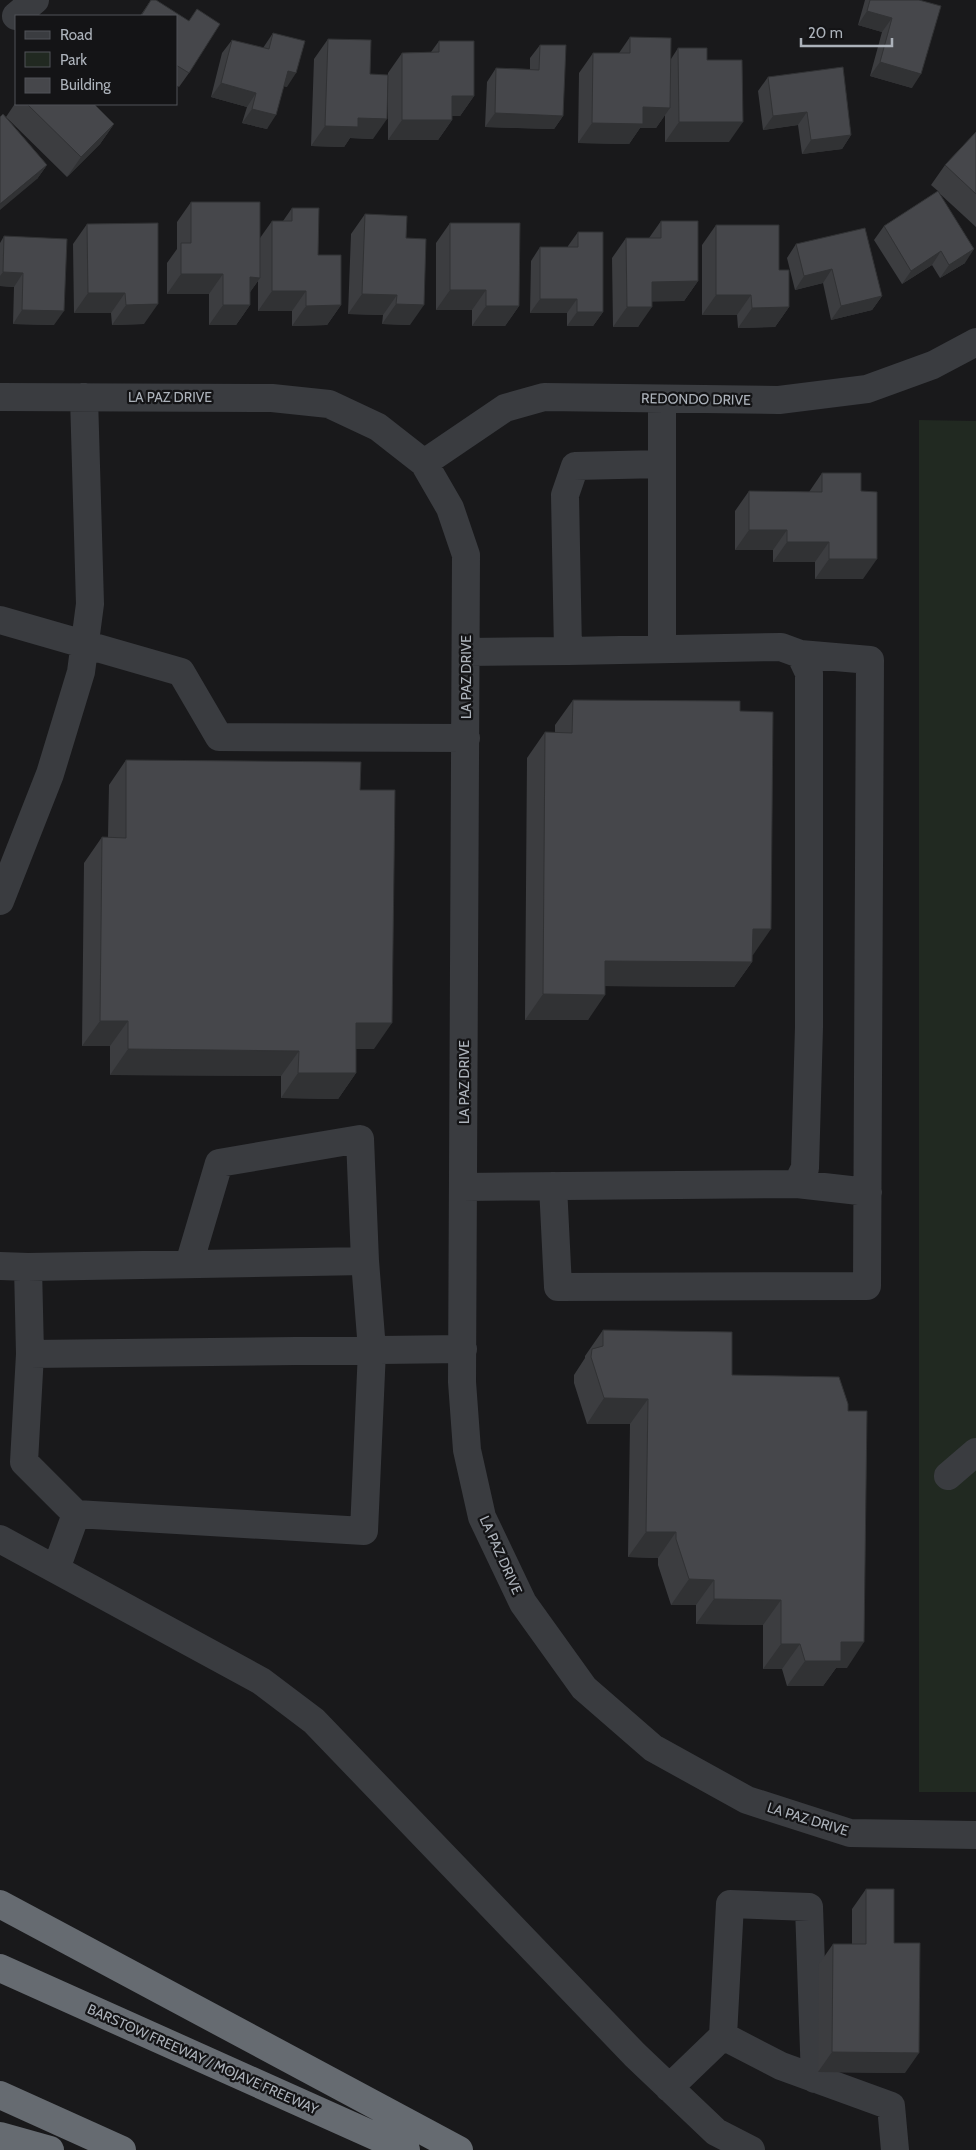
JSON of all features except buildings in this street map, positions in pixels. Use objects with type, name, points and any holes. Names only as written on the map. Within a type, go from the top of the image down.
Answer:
[{"type":"highway","points":[[0,1904],[459,2150]]},
{"type":"highway","name":"BARSTOW FREEWAY / MOJAVE FREEWAY","points":[[0,1968],[406,2150]]},
{"type":"highway","points":[[0,2095],[122,2150]]},
{"type":"highway","points":[[0,2136],[50,2150]]},
{"type":"street","points":[[17,15],[36,0]]},
{"type":"street","points":[[0,30],[15,17]]},
{"type":"street","name":"REDONDO DRIVE","points":[[424,463],[505,408],[544,397],[779,400],[867,389],[934,365],[976,342]]},
{"type":"street","name":"LA PAZ DRIVE","points":[[0,397],[272,398],[329,404],[378,427],[424,463],[450,508],[466,555],[462,1382],[467,1450],[482,1517],[523,1604],[584,1688],[653,1748],[747,1800],[850,1833],[976,1835]]},
{"type":"street","points":[[0,901],[50,774],[81,672],[90,604],[84,397]]},
{"type":"street","points":[[662,399],[662,649]]},
{"type":"street","points":[[568,651],[565,495],[574,466],[662,464]]},
{"type":"street","points":[[0,620],[84,646],[181,672],[219,737],[466,738]]},
{"type":"street","points":[[466,652],[780,647],[800,654],[870,660],[867,1286],[558,1288],[553,1186]]},
{"type":"street","points":[[797,1184],[805,1168],[809,1027],[809,672],[800,654]]},
{"type":"street","points":[[28,1267],[30,1354],[24,1462],[76,1514],[364,1531],[372,1350],[365,1261],[360,1139],[219,1163],[189,1264]]},
{"type":"street","points":[[463,1187],[797,1184],[868,1192]]},
{"type":"street","points":[[0,1266],[365,1261]]},
{"type":"street","points":[[30,1354],[463,1349]]},
{"type":"street","points":[[948,1476],[976,1452]]},
{"type":"street","points":[[56,1568],[76,1514]]},
{"type":"street","points":[[0,1538],[261,1681],[314,1721],[635,2055],[716,2132],[750,2150]]},
{"type":"street","points":[[670,2088],[723,2036],[730,1904],[808,1907],[815,2079]]},
{"type":"street","points":[[723,2036],[780,2066],[892,2106],[895,2150]]},
{"type":"green space","points":[[919,420],[976,421],[976,1792],[919,1792]]}]
